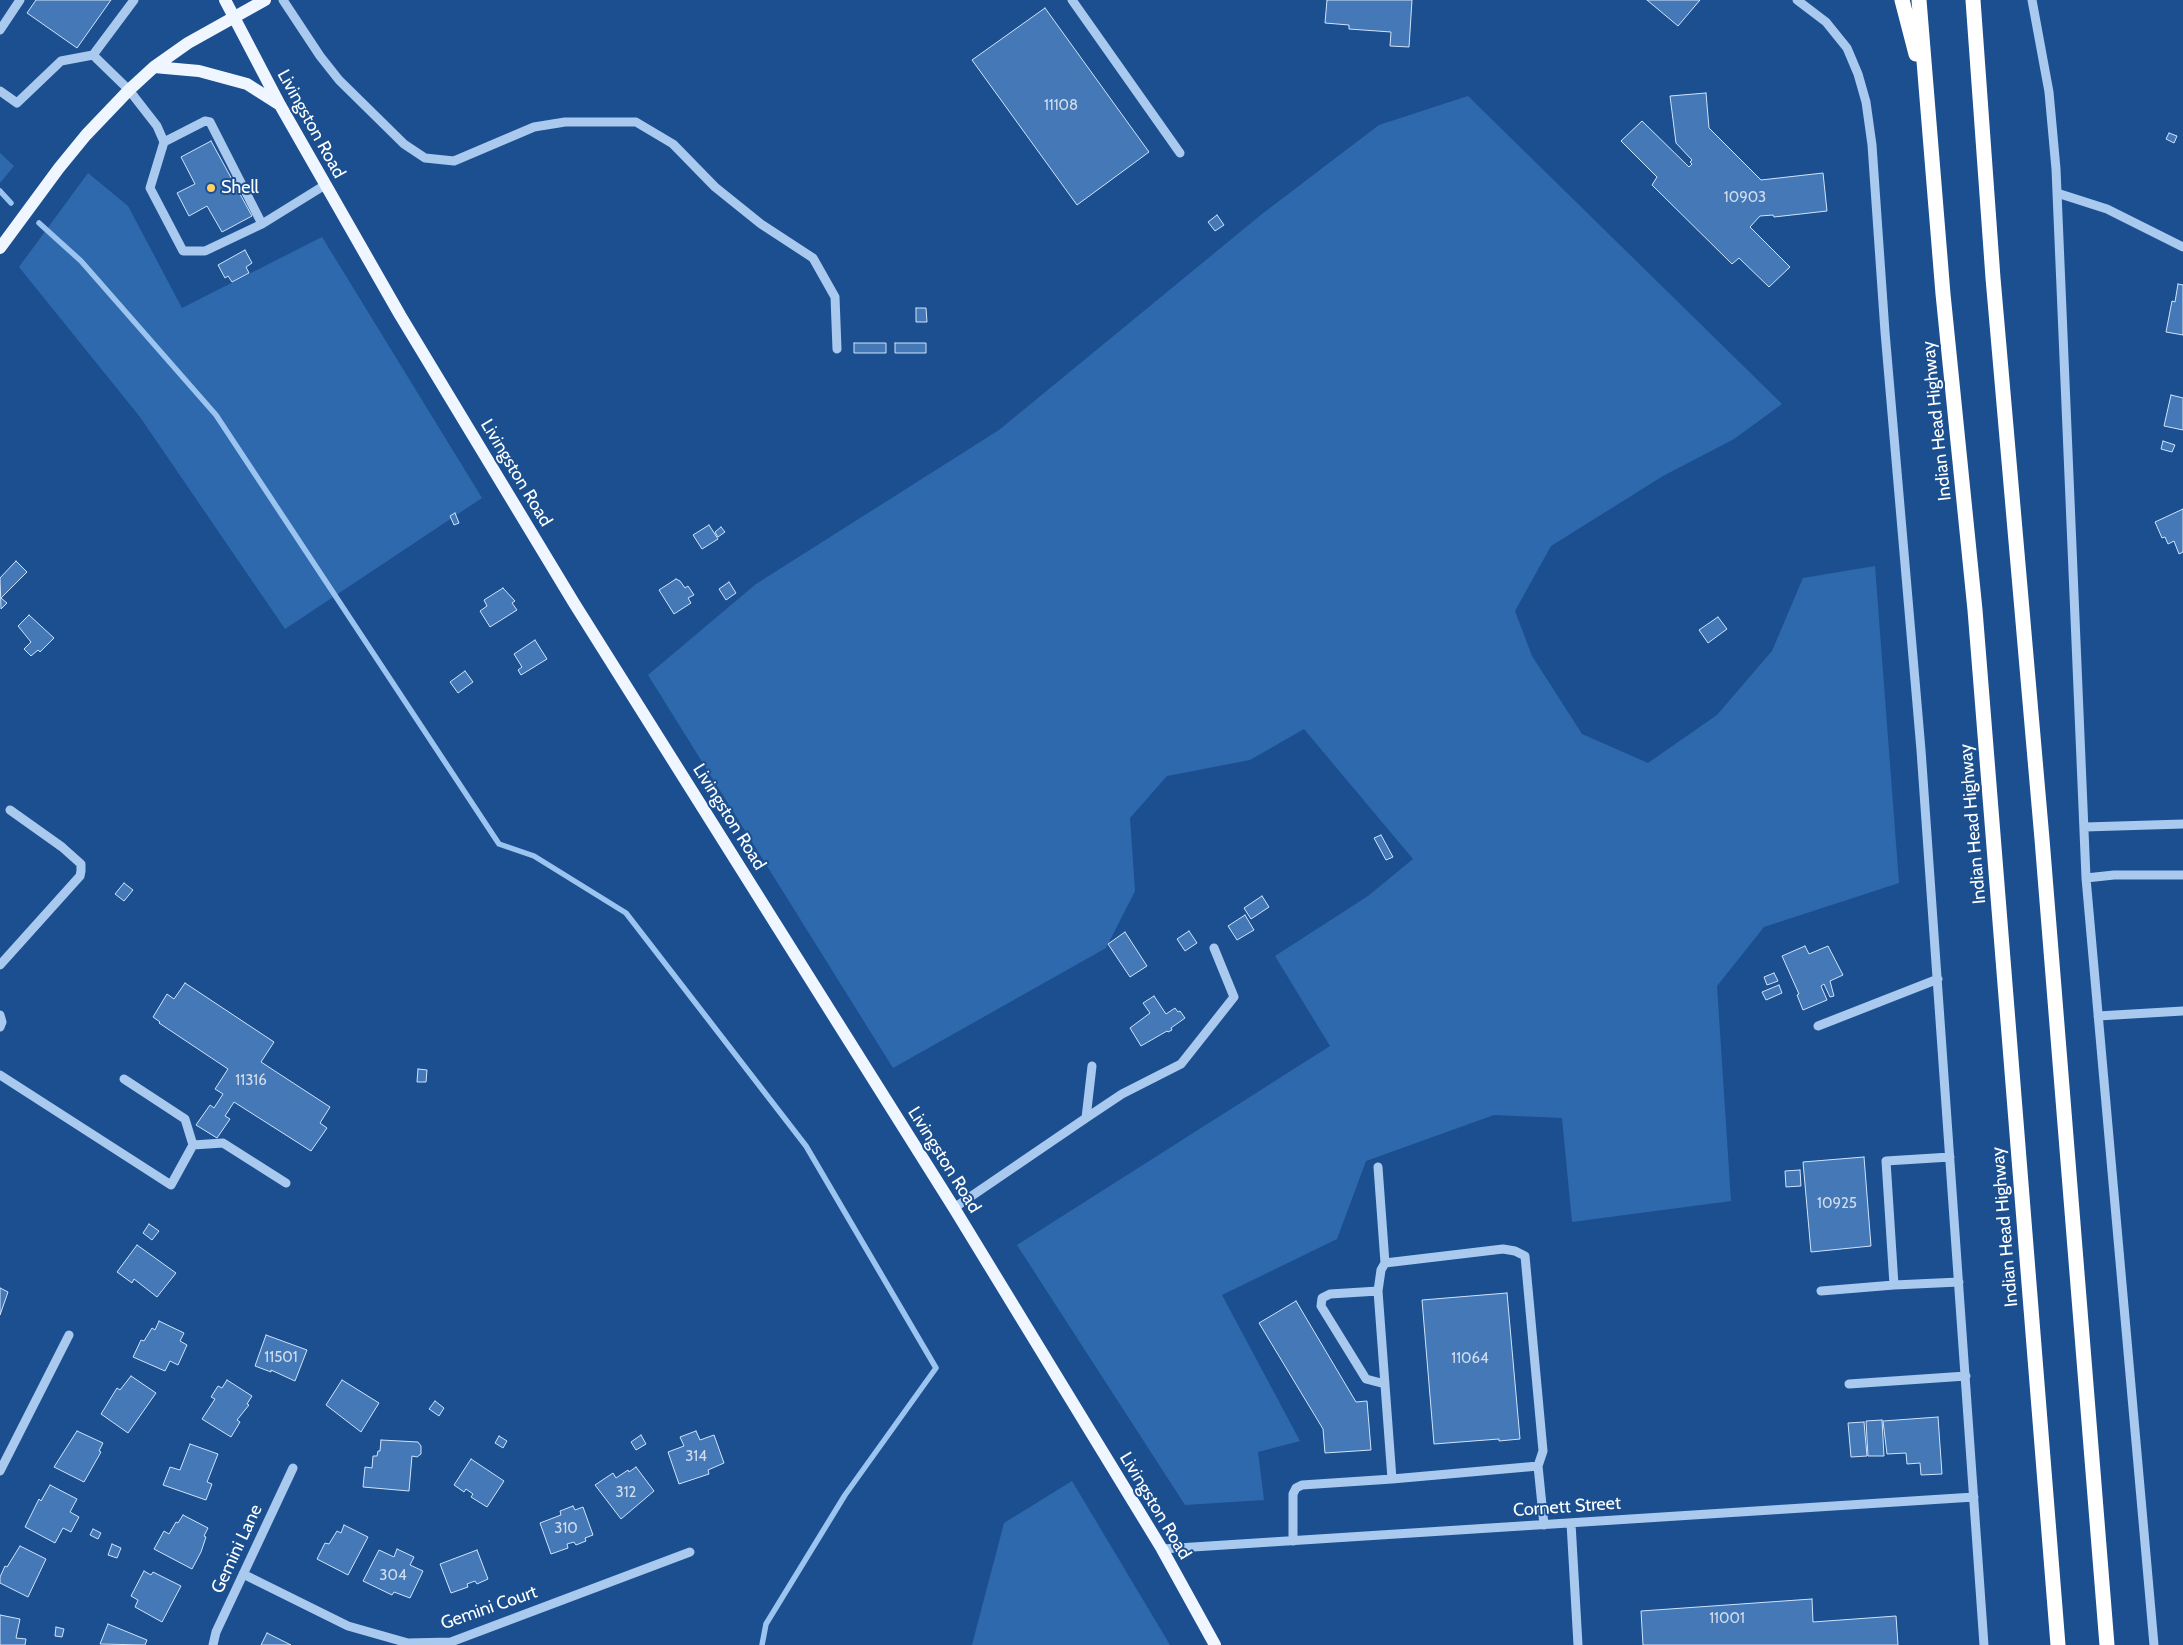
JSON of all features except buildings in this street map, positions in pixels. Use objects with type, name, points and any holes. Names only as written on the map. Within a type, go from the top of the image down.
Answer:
[{"type":"highway","points":[[1902,0],[1926,92]]},
{"type":"highway","name":"Indian Head Highway","points":[[1919,0],[1943,294],[1975,610],[2058,1645]]},
{"type":"highway","points":[[1973,0],[1993,278],[2042,839],[2106,1645]]},
{"type":"main road","name":"Livingston Road","points":[[225,0],[280,105],[400,315],[574,603],[954,1208],[1162,1549],[1215,1645]]},
{"type":"main road","points":[[0,248],[59,168],[86,135],[129,90],[154,67],[188,43],[265,0]]},
{"type":"main road","points":[[154,67],[199,70],[246,84],[280,105]]},
{"type":"street","points":[[0,30],[20,0]]},
{"type":"street","points":[[0,91],[17,103],[61,62],[93,55],[134,0]]},
{"type":"street","points":[[283,0],[320,56],[339,80],[404,144],[426,158],[454,161],[534,127],[565,122],[636,122],[673,144],[715,187],[761,224],[813,258],[835,297],[837,349]]},
{"type":"street","points":[[1072,0],[1180,153]]},
{"type":"street","points":[[1797,0],[1826,22],[1847,48],[1858,74],[1866,102],[1871,137],[1921,750],[1984,1645]]},
{"type":"street","points":[[2032,0],[2049,92],[2057,193],[2086,878],[2154,1645]]},
{"type":"street","points":[[93,55],[129,90],[157,126],[164,142],[150,188],[183,251],[205,251],[262,224],[325,185]]},
{"type":"street","points":[[164,142],[205,121],[210,122],[262,224]]},
{"type":"street","points":[[2057,193],[2107,209],[2183,247]]},
{"type":"street","points":[[0,965],[80,876],[81,871],[80,864],[62,847],[10,810]]},
{"type":"street","points":[[2085,827],[2183,824]]},
{"type":"street","points":[[2086,878],[2114,875],[2183,875]]},
{"type":"street","points":[[954,1208],[1122,1094],[1181,1064],[1234,997],[1214,948]]},
{"type":"street","points":[[1818,1026],[1938,979]]},
{"type":"street","points":[[2098,1016],[2183,1011]]},
{"type":"street","points":[[0,1015],[2,1022],[0,1027]]},
{"type":"street","points":[[1086,1118],[1092,1066]]},
{"type":"street","points":[[0,1075],[171,1185],[193,1145],[184,1119],[124,1079]]},
{"type":"street","points":[[193,1145],[223,1143],[286,1183]]},
{"type":"street","points":[[1894,1285],[1886,1161],[1950,1157]]},
{"type":"street","points":[[1378,1168],[1385,1263],[1381,1270],[1378,1291],[1392,1479]]},
{"type":"street","points":[[1385,1263],[1503,1249],[1515,1251],[1525,1256],[1543,1451],[1538,1466],[1544,1525]]},
{"type":"street","points":[[1820,1291],[1959,1282]]},
{"type":"street","points":[[1378,1291],[1330,1294],[1322,1298],[1320,1306],[1366,1379],[1385,1384]]},
{"type":"street","points":[[0,1471],[69,1335]]},
{"type":"street","points":[[1849,1384],[1966,1376]]},
{"type":"street","points":[[1293,1541],[1293,1494],[1296,1488],[1302,1486],[1538,1466]]},
{"type":"street","name":"Gemini Lane","points":[[212,1645],[216,1632],[293,1468]]},
{"type":"street","name":"Cornett Street","points":[[1162,1549],[1974,1497]]},
{"type":"street","points":[[1570,1523],[1578,1645]]},
{"type":"street","name":"Gemini Court","points":[[243,1574],[348,1626],[408,1643],[451,1642],[690,1552]]},
{"type":"shaded area","points":[[1468,96],[1782,404],[1734,439],[1663,476],[1551,546],[1515,611],[1532,656],[1582,734],[1648,763],[1717,715],[1772,651],[1803,578],[1875,566],[1899,883],[1764,927],[1717,986],[1731,1201],[1572,1222],[1562,1118],[1494,1115],[1366,1161],[1337,1239],[1222,1295],[1300,1441],[1258,1452],[1264,1500],[1185,1505],[1017,1245],[1330,1046],[1275,956],[1368,896],[1413,859],[1304,729],[1250,760],[1167,776],[1130,818],[1135,891],[1106,948],[893,1068],[648,675],[756,584],[999,430],[1262,214],[1379,125]]},
{"type":"shaded area","points":[[0,153],[14,166],[0,183]]},
{"type":"shaded area","points":[[88,173],[128,206],[182,308],[322,237],[482,498],[285,629],[140,417],[19,267]]},
{"type":"shaded area","points":[[1072,1481],[1170,1645],[972,1645],[1004,1523]]},
{"type":"waterway","points":[[0,191],[11,203]]},
{"type":"waterway","points":[[39,223],[81,261],[216,415],[499,844],[534,856],[626,913],[806,1146],[936,1368],[845,1495],[766,1624],[762,1645]]},
{"type":"place","name":"Shell","points":[[211,188]]}]
